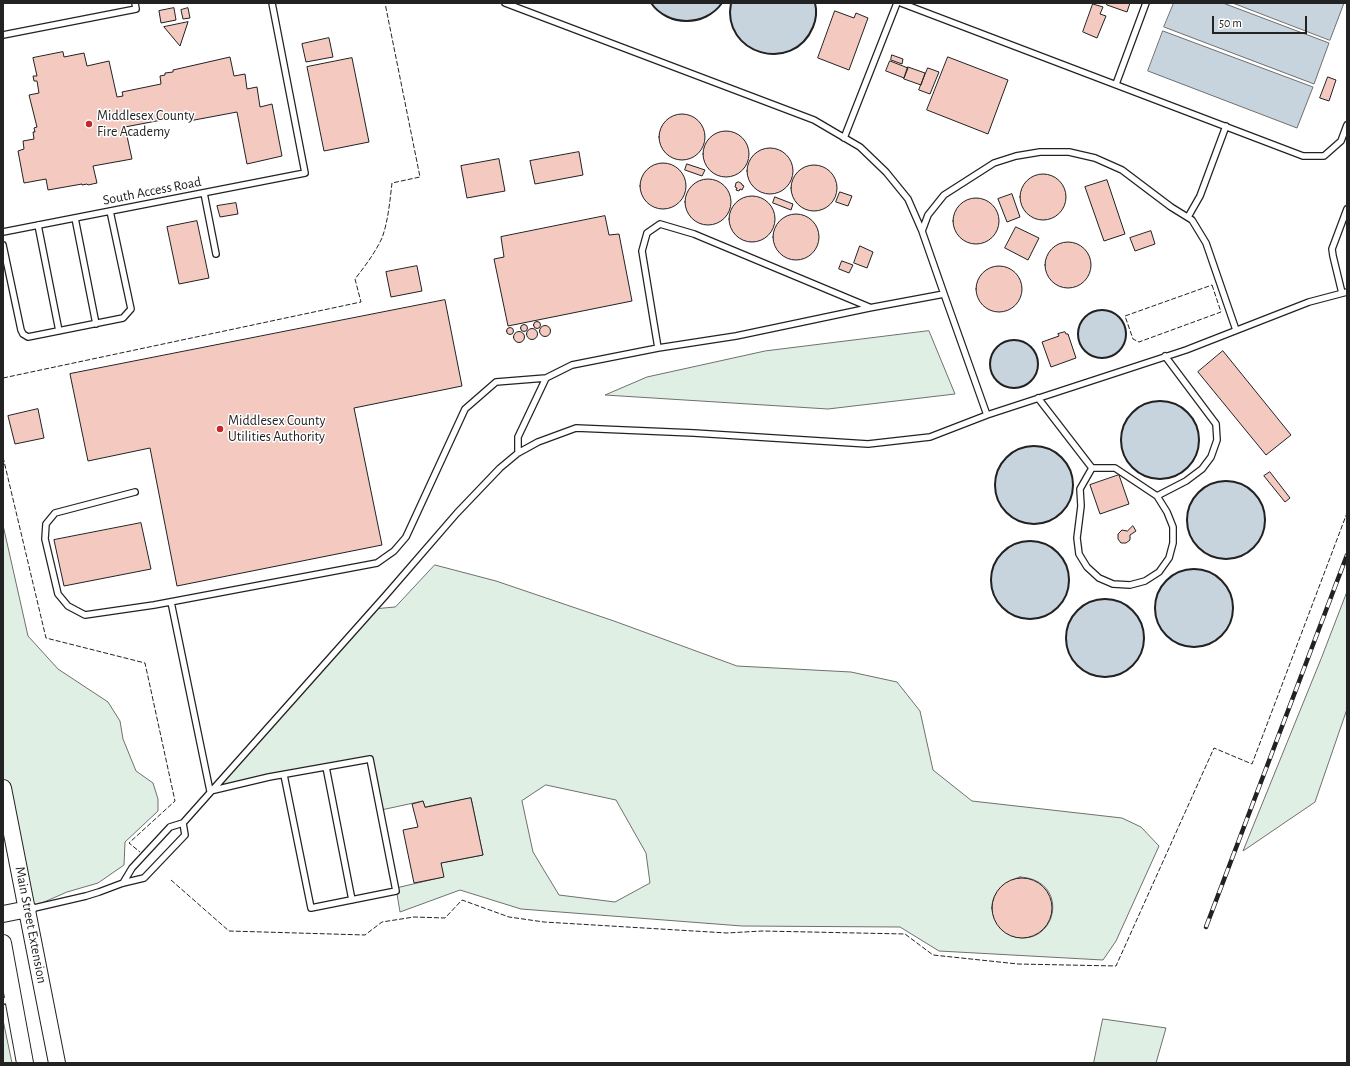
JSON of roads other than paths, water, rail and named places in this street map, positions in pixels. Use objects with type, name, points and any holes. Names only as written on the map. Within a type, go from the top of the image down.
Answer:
[{"type":"main road","name":"Main Street Extension","points":[[3,788],[58,1063]]},
{"type":"main road","points":[[3,914],[28,909]]},
{"type":"main road","points":[[3,943],[8,1000],[25,1063]]},
{"type":"lane","points":[[3,35],[136,9],[135,3]]},
{"type":"lane","name":"South Access Road","points":[[3,232],[305,173],[272,3]]},
{"type":"lane","points":[[505,3],[814,120],[860,147],[886,172],[908,199],[922,231],[987,415]]},
{"type":"lane","points":[[844,138],[897,3]]},
{"type":"lane","points":[[901,3],[1303,156],[1324,156],[1341,141],[1347,125]]},
{"type":"lane","points":[[1116,84],[1146,3]]},
{"type":"lane","points":[[1188,217],[1200,196],[1226,126]]},
{"type":"lane","points":[[922,231],[928,215],[944,195],[994,163],[1016,156],[1040,152],[1069,152],[1095,158],[1122,170],[1171,207],[1192,220],[1206,243],[1236,330]]},
{"type":"lane","points":[[204,193],[216,254]]},
{"type":"lane","points":[[122,883],[136,863],[170,827],[183,823],[457,513],[500,468],[518,453],[538,442],[576,428],[694,433],[868,444],[930,437],[987,415],[1165,356],[1309,302],[1345,292],[1332,249],[1347,209]]},
{"type":"lane","points":[[3,245],[23,334],[28,337],[123,318],[131,309],[110,211]]},
{"type":"lane","points":[[75,218],[96,324]]},
{"type":"lane","points":[[658,348],[642,250],[647,233],[660,224],[694,234],[869,308]]},
{"type":"lane","points":[[38,225],[59,331]]},
{"type":"lane","points":[[135,492],[55,513],[46,524],[45,539],[58,594],[68,606],[85,615],[171,602],[377,563],[394,551],[406,537],[465,409],[496,382],[546,378],[572,365],[658,348],[736,336],[944,294]]},
{"type":"lane","points":[[1157,496],[1186,481],[1202,469],[1211,457],[1217,440],[1216,424],[1165,356]]},
{"type":"lane","points":[[518,453],[518,437],[546,378]]},
{"type":"lane","points":[[1038,398],[1092,468]]},
{"type":"lane","points":[[1092,468],[1115,468],[1157,496],[1166,512],[1173,527],[1173,543],[1169,558],[1159,572],[1146,581],[1130,585],[1114,584],[1098,578],[1087,567],[1079,554],[1076,538],[1081,506],[1080,489],[1092,468]]},
{"type":"lane","points":[[171,602],[210,791]]},
{"type":"lane","points":[[210,791],[269,777],[370,759],[396,891],[311,908],[284,775]]},
{"type":"lane","points":[[326,767],[352,900]]},
{"type":"lane","points":[[28,909],[86,896],[122,883],[144,878],[184,835],[183,823]]},
{"type":"railway","points":[[1206,927],[1347,555]]},
{"type":"place","name":"Middlesex County Fire Academy","points":[[89,124]]},
{"type":"place","name":"Middlesex County Utilities Authority","points":[[220,429]]}]
